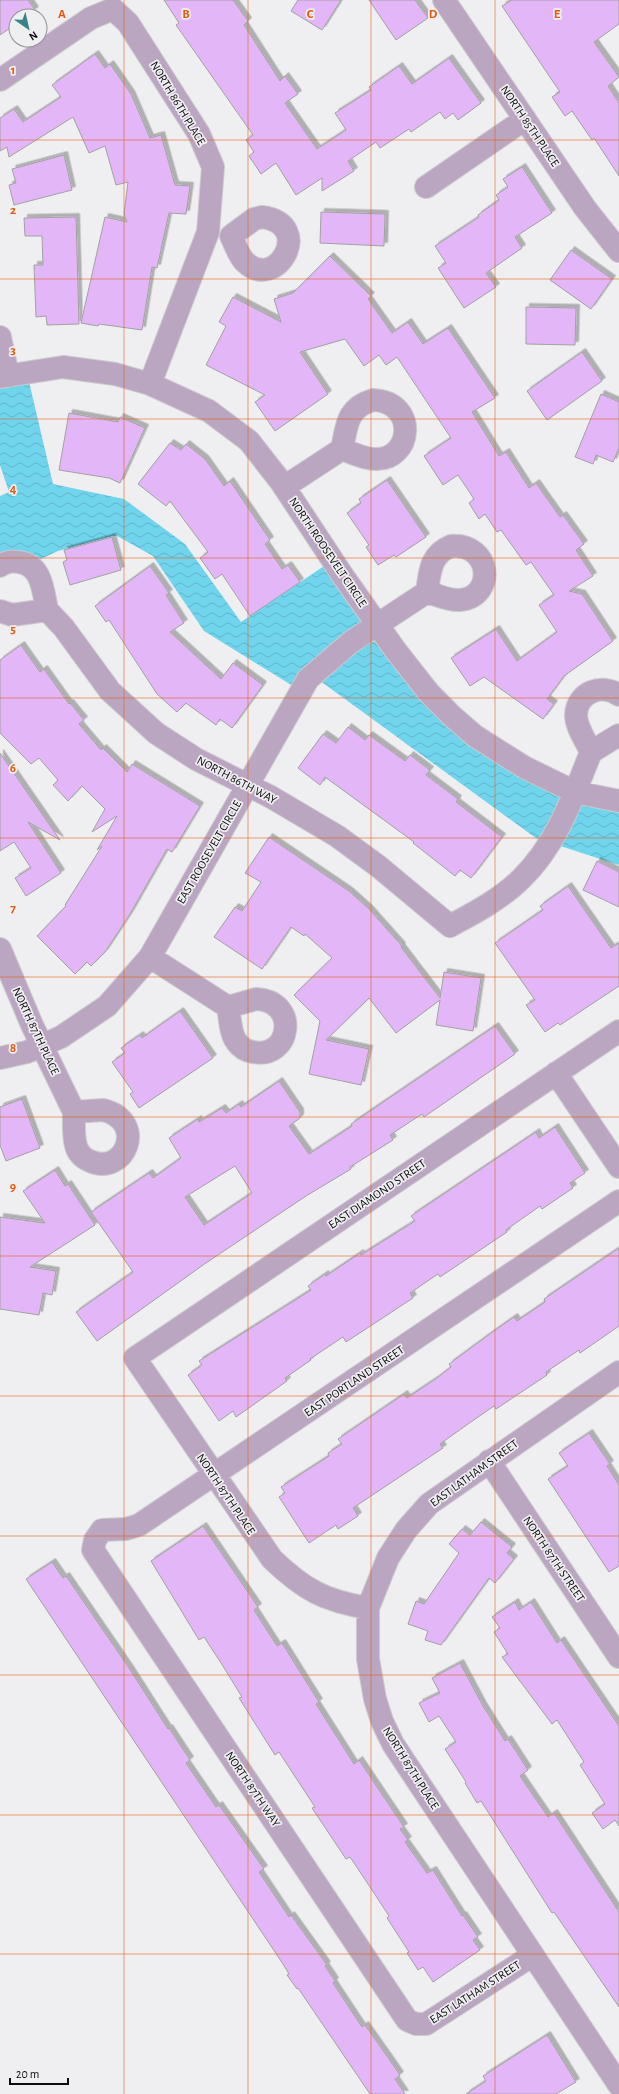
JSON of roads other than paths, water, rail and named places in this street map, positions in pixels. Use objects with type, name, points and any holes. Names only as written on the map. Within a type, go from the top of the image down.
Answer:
[{"type":"street","name":"NORTH 85TH PLACE","points":[[444,0],[585,208],[619,250]]},
{"type":"street","name":"NORTH 86TH PLACE","points":[[0,80],[91,18],[113,9],[128,23],[199,134],[213,167],[208,232],[150,384]]},
{"type":"street","points":[[426,187],[525,119]]},
{"type":"street","points":[[208,232],[231,236]]},
{"type":"street","points":[[0,337],[4,376]]},
{"type":"street","name":"NORTH ROOSEVELT CIRCLE","points":[[4,376],[63,367],[115,374],[150,384],[208,411],[249,441],[284,487],[378,624],[429,693],[475,736],[524,767],[575,792],[619,801]]},
{"type":"street","points":[[284,487],[342,449]]},
{"type":"street","points":[[0,566],[12,561],[21,562],[34,569],[42,583],[47,610],[12,615],[0,611]]},
{"type":"street","name":"EAST ROOSEVELT CIRCLE","points":[[150,956],[308,679],[338,651],[427,592]]},
{"type":"street","name":"NORTH 86TH WAY","points":[[47,610],[64,628],[110,691],[130,711],[156,733],[196,759],[247,785],[337,836],[378,866],[450,926],[480,909],[521,880],[551,843],[563,822],[575,792]]},
{"type":"street","points":[[591,752],[578,724],[576,716],[582,699],[596,689],[605,689],[619,694]]},
{"type":"street","points":[[575,792],[591,752],[619,735]]},
{"type":"street","name":"NORTH 87TH PLACE","points":[[0,949],[42,1046],[74,1112]]},
{"type":"street","points":[[0,1058],[42,1046],[76,1029],[107,1006],[150,956],[228,1007]]},
{"type":"street","name":"EAST DIAMOND STREET","points":[[135,1358],[619,1031]]},
{"type":"street","points":[[556,1073],[619,1167]]},
{"type":"street","name":"EAST PORTLAND STREET","points":[[93,1550],[95,1540],[102,1530],[126,1529],[139,1525],[214,1476],[619,1201]]},
{"type":"street","name":"NORTH 87TH PLACE","points":[[135,1358],[261,1544],[284,1571],[319,1595],[341,1604],[368,1608],[368,1659],[375,1699],[382,1721],[393,1744],[619,2086]]},
{"type":"street","name":"EAST LATHAM STREET","points":[[368,1608],[388,1558],[406,1530],[429,1504],[619,1372]]},
{"type":"street","name":"NORTH 87TH STREET","points":[[489,1461],[619,1657]]},
{"type":"street","name":"NORTH 87TH WAY","points":[[93,1550],[407,2020],[416,2024]]},
{"type":"street","name":"EAST LATHAM STREET","points":[[416,2024],[426,2024],[439,2017],[533,1954]]},
{"type":"water","points":[[27,373],[53,484],[124,499],[185,544],[241,622],[333,560],[475,736],[619,801],[619,865],[551,843],[548,847],[312,675],[301,691],[204,631],[153,556],[117,536],[58,551],[28,565],[0,566],[0,496],[9,492],[0,465],[0,378]]}]
